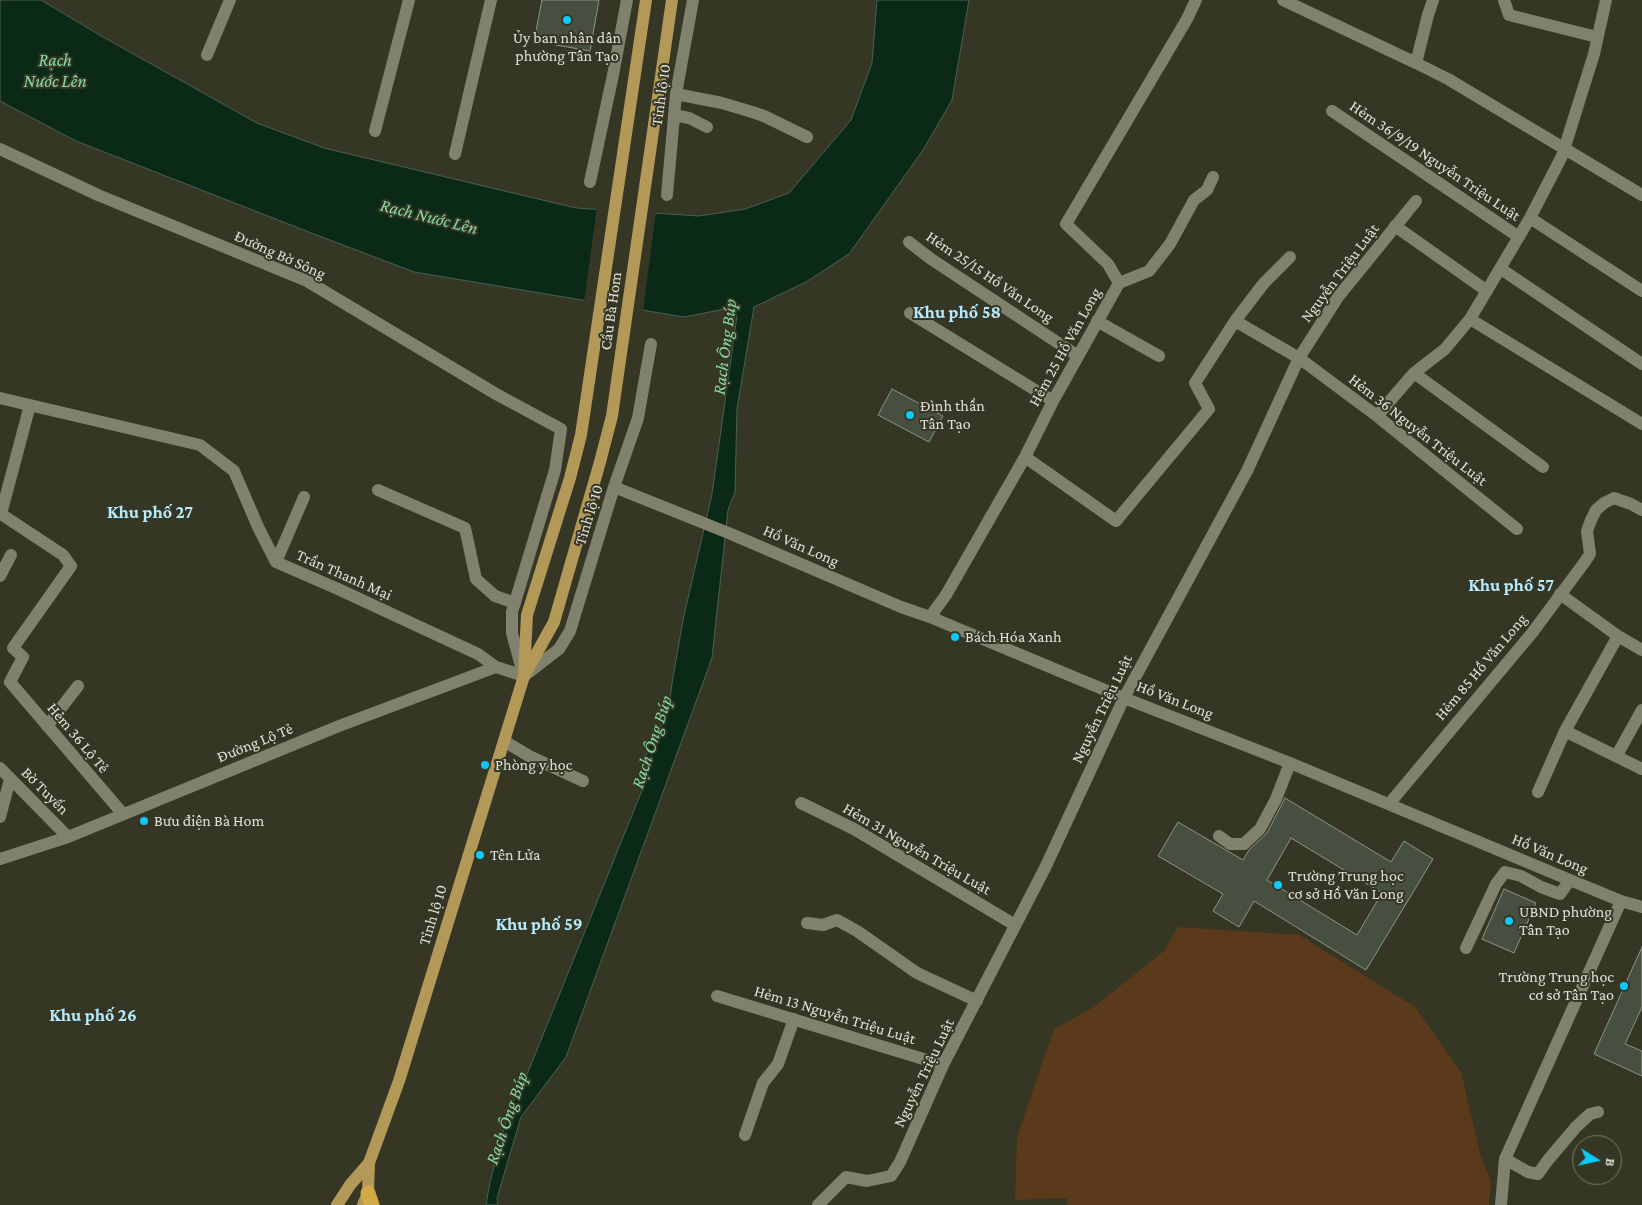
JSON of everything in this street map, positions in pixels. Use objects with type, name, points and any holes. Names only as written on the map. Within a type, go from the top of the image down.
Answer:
[{"type":"main road","name":"Cầu Bà Hom","points":[[528,615],[570,478],[581,435],[646,0]]},
{"type":"main road","name":"Cầu Bà Hom","points":[[554,622],[612,416],[672,0]]},
{"type":"main road","name":"Tỉnh lộ 10","points":[[524,676],[528,615]]},
{"type":"main road","name":"Tỉnh lộ 10","points":[[368,1201],[369,1163],[399,1081],[524,676],[554,622]]},
{"type":"main road","name":"Tỉnh lộ 10","points":[[337,1205],[350,1185],[369,1163]]},
{"type":"street","points":[[207,55],[230,0]]},
{"type":"street","points":[[375,131],[410,0]]},
{"type":"street","points":[[455,154],[491,0]]},
{"type":"street","points":[[590,182],[627,0]]},
{"type":"street","name":"Tỉnh lộ 10","points":[[667,195],[676,94],[693,0]]},
{"type":"street","name":"Hẻm 25 Hồ Văn Long","points":[[930,617],[946,596],[1025,458],[1053,401],[1119,283],[1108,264],[1066,224],[1187,20],[1196,0]]},
{"type":"street","points":[[1283,0],[1448,79],[1642,195]]},
{"type":"street","points":[[1504,0],[1509,15],[1597,37]]},
{"type":"street","points":[[1377,416],[1414,372],[1445,349],[1470,319],[1530,218],[1564,150],[1594,54],[1606,0]]},
{"type":"street","points":[[1416,63],[1432,2]]},
{"type":"street","points":[[676,94],[722,103],[752,112],[807,137]]},
{"type":"street","name":"Hẻm 36/9/19 Nguyễn Triệu Luật","points":[[1332,111],[1519,237]]},
{"type":"street","points":[[674,115],[688,118],[707,127]]},
{"type":"street","name":"Đường Bờ Sông","points":[[0,149],[98,195],[307,281],[496,394],[561,429],[555,470],[515,602]]},
{"type":"street","points":[[1119,283],[1150,272],[1170,244],[1194,200],[1207,190],[1213,177]]},
{"type":"street","name":"Nguyễn Triệu Luật","points":[[818,1205],[846,1177],[867,1181],[891,1176],[900,1162],[943,1065],[1045,868],[1124,698],[1247,471],[1299,358],[1338,297],[1416,201]]},
{"type":"street","points":[[1530,218],[1642,291]]},
{"type":"street","points":[[1394,226],[1487,291]]},
{"type":"street","name":"Hẻm 25/15 Hồ Văn Long","points":[[909,242],[931,259],[1078,356]]},
{"type":"street","points":[[1025,458],[1116,521],[1209,409],[1195,383],[1264,283],[1290,257]]},
{"type":"street","points":[[1500,269],[1642,364]]},
{"type":"street","points":[[910,313],[1053,401]]},
{"type":"street","points":[[1470,319],[1642,424]]},
{"type":"street","name":"Hẻm 36 Nguyễn Triệu Luật","points":[[1236,321],[1299,358],[1377,416],[1516,529]]},
{"type":"street","points":[[1098,322],[1160,356]]},
{"type":"street","name":"Tỉnh lộ 10","points":[[524,676],[558,649],[570,631],[639,412],[652,344]]},
{"type":"street","points":[[1414,372],[1543,467]]},
{"type":"street","name":"Trần Thanh Mại","points":[[0,398],[200,445],[234,471],[258,530],[276,562],[478,654],[496,667]]},
{"type":"street","name":"Hẻm 36 Lộ Tẻ","points":[[30,404],[1,514],[63,555],[71,566],[12,648],[23,657],[10,682],[123,814]]},
{"type":"street","name":"Hồ Văn Long","points":[[614,487],[1124,698],[1290,763],[1621,901],[1642,907]]},
{"type":"street","points":[[378,490],[465,528],[476,579],[495,596],[515,602],[512,612],[512,634],[524,676]]},
{"type":"street","points":[[276,562],[304,497]]},
{"type":"street","name":"Hẻm 85 Hồ Văn Long","points":[[1389,804],[1532,633],[1590,554],[1587,531],[1590,520],[1596,510],[1614,498],[1642,510]]},
{"type":"street","points":[[0,576],[11,555]]},
{"type":"street","points":[[1560,594],[1618,636],[1642,650]]},
{"type":"street","points":[[1538,792],[1565,731],[1618,636]]},
{"type":"street","points":[[496,667],[524,676]]},
{"type":"street","name":"Đường Lộ Tẻ","points":[[0,859],[68,837],[339,726],[496,667]]},
{"type":"street","points":[[47,726],[78,686]]},
{"type":"street","points":[[1617,755],[1642,710]]},
{"type":"street","points":[[1565,731],[1642,769]]},
{"type":"street","points":[[504,741],[529,756],[583,781]]},
{"type":"street","points":[[1219,836],[1230,844],[1244,844],[1260,829],[1276,799],[1290,763]]},
{"type":"street","name":"Bờ Tuyến","points":[[0,768],[68,837]]},
{"type":"street","points":[[0,817],[10,779]]},
{"type":"street","name":"Hẻm 31 Nguyễn Triệu Luật","points":[[801,802],[854,829],[1015,925]]},
{"type":"street","points":[[1466,948],[1496,884],[1505,872],[1521,876],[1541,887],[1560,894],[1570,880]]},
{"type":"street","points":[[1501,1205],[1504,1159],[1621,901]]},
{"type":"street","points":[[807,923],[824,925],[836,920],[857,931],[917,973],[977,1001]]},
{"type":"street","name":"Hẻm 13 Nguyễn Triệu Luật","points":[[717,996],[943,1065]]},
{"type":"street","points":[[745,1135],[762,1083],[778,1064],[794,1019]]},
{"type":"street","points":[[1504,1159],[1528,1172],[1538,1174],[1576,1127],[1590,1114],[1598,1112]]},
{"type":"shaded area","points":[[1178,927],[1299,935],[1415,1007],[1461,1072],[1480,1154],[1491,1181],[1489,1205],[1067,1205],[1067,1198],[1015,1200],[1017,1137],[1054,1029],[1094,1007],[1164,951]]},
{"type":"water","name":"Rạch Nước Lên","points":[[0,0],[41,0],[257,123],[324,148],[576,208],[699,216],[745,209],[789,193],[851,120],[872,63],[877,0],[969,0],[952,100],[923,150],[849,254],[806,282],[754,307],[737,409],[735,492],[728,510],[712,658],[566,1057],[521,1117],[497,1198],[498,1205],[486,1205],[490,1182],[509,1110],[526,1077],[645,783],[646,755],[650,742],[659,730],[668,712],[683,620],[712,494],[737,316],[725,309],[684,317],[414,272],[76,141],[0,101]]},
{"type":"pier","points":[[597,207],[656,211],[643,312],[584,302]]},
{"type":"building","name":"Ủy ban nhân dân phường Tân Tạo","points":[[542,0],[599,0],[590,51],[534,41]]},
{"type":"building","name":"Đình thần Tân Tạo","points":[[892,389],[943,416],[929,442],[878,415]]},
{"type":"building","points":[[1285,798],[1391,862],[1404,841],[1433,859],[1366,970],[1254,901],[1239,927],[1213,911],[1223,894],[1158,856],[1178,822],[1243,860],[1249,850],[1267,833]],"holes":[[[1291,838],[1382,893],[1357,935],[1267,880]]]},
{"type":"building","name":"UBND phường Tân Tạo","points":[[1504,889],[1536,903],[1514,953],[1482,939]]},
{"type":"building","points":[[1642,947],[1642,1007],[1625,1044],[1642,1051],[1642,1076],[1594,1054]]},
{"type":"place","name":"Ủy ban nhân dân phường Tân Tạo","points":[[567,20]]},
{"type":"place","name":"Đình thần Tân Tạo","points":[[910,415]]},
{"type":"place","name":"Bách Hóa Xanh","points":[[955,637]]},
{"type":"place","name":"Phòng y học","points":[[485,765]]},
{"type":"place","name":"Bưu điện Bà Hom","points":[[144,821]]},
{"type":"place","name":"Tên Lửa","points":[[480,855]]},
{"type":"place","name":"Trường Trung học cơ sở Hồ Văn Long","points":[[1278,885]]},
{"type":"place","name":"UBND phường Tân Tạo","points":[[1509,921]]},
{"type":"place","name":"Trường Trung học cơ sở Tân Tạo","points":[[1624,986]]},
{"type":"district","name":"Khu phố 58","points":[[957,312]]},
{"type":"district","name":"Khu phố 27","points":[[150,512]]},
{"type":"district","name":"Khu phố 57","points":[[1511,585]]},
{"type":"district","name":"Khu phố 59","points":[[539,924]]},
{"type":"district","name":"Khu phố 26","points":[[93,1015]]},
{"type":"water label","name":"Rạch Ông Búp","points":[[725,347]]},
{"type":"water label","name":"Rạch Ông Búp","points":[[652,742]]},
{"type":"water label","name":"Rạch Ông Búp","points":[[507,1118]]}]
